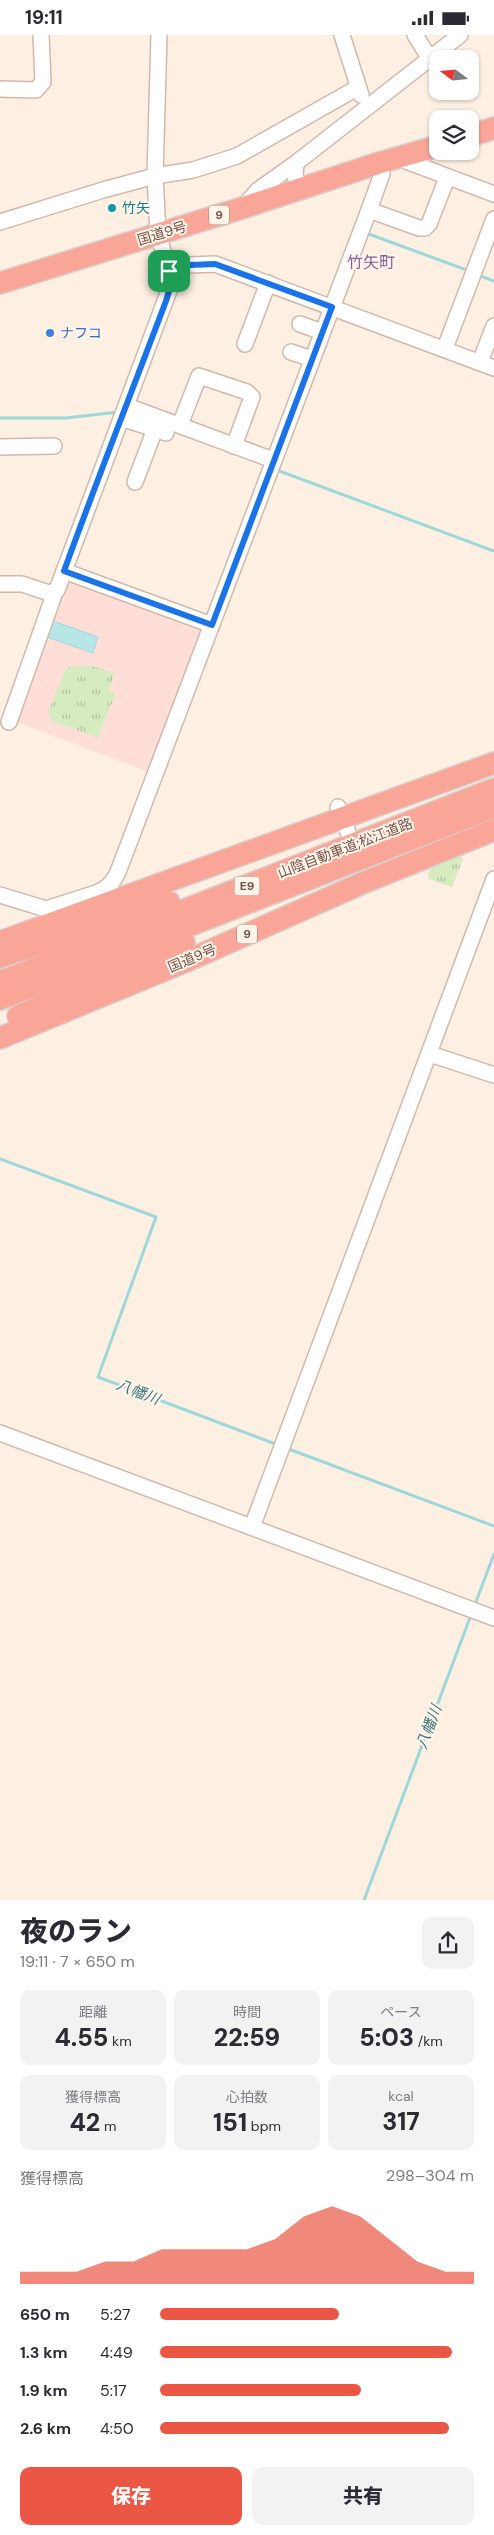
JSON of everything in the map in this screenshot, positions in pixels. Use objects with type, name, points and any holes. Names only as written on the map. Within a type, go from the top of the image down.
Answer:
[{"type":"highway","points":[[479,133],[494,128]]},
{"type":"highway","name":"国道9号","points":[[0,283],[429,148]]},
{"type":"highway","points":[[0,942],[89,902],[343,819],[494,763]]},
{"type":"highway","name":"山陰自動車道;松江道路","points":[[0,982],[494,789]]},
{"type":"highway","points":[[0,957],[237,880],[398,821],[448,807]]},
{"type":"highway","name":"山陰自動車道;松江道路","points":[[0,999],[494,807]]},
{"type":"highway","name":"国道9号","points":[[0,1038],[189,960],[365,881],[494,830]]},
{"type":"highway","points":[[0,1025],[80,987],[268,906],[382,851]]},
{"type":"street","points":[[0,90],[36,89],[41,85],[43,82],[41,35]]},
{"type":"street","points":[[9,722],[55,592],[170,288],[169,271],[158,234],[155,177],[159,35]]},
{"type":"street","points":[[342,35],[351,59],[357,87],[366,108]]},
{"type":"street","points":[[415,35],[429,57]]},
{"type":"street","points":[[441,50],[460,35]]},
{"type":"street","points":[[242,208],[258,190],[296,163],[429,60]]},
{"type":"street","points":[[0,222],[103,190],[193,170],[237,157],[357,87]]},
{"type":"street","points":[[402,156],[406,161],[447,178],[494,194]]},
{"type":"street","points":[[296,163],[295,176],[300,189]]},
{"type":"street","points":[[0,895],[46,909],[89,902],[106,889],[116,877],[382,174],[380,163]]},
{"type":"street","points":[[369,209],[425,229],[429,224],[447,178]]},
{"type":"street","points":[[445,348],[494,219]]},
{"type":"street","points":[[169,271],[190,265],[215,264],[487,365],[494,326]]},
{"type":"street","points":[[245,344],[268,283]]},
{"type":"street","points":[[300,323],[322,331]]},
{"type":"street","points":[[291,352],[312,359]]},
{"type":"street","points":[[180,425],[198,376],[247,392],[252,397],[234,446]]},
{"type":"street","points":[[124,412],[180,425],[234,446],[272,465]]},
{"type":"street","points":[[124,412],[160,431],[135,482]]},
{"type":"street","points":[[0,447],[54,446]]},
{"type":"street","points":[[64,571],[212,625]]},
{"type":"street","points":[[0,584],[22,585],[49,593],[55,592]]},
{"type":"street","points":[[252,1527],[494,879]]},
{"type":"street","points":[[430,1054],[494,1075]]},
{"type":"street","points":[[0,1433],[494,1618]]},
{"type":"shaded area","points":[[67,577],[204,628],[149,772],[14,721]]},
{"type":"green space","points":[[92,666],[115,673],[109,690],[116,693],[98,738],[52,721],[48,712],[65,670],[70,667]]},
{"type":"green space","points":[[460,856],[463,859],[452,887],[429,879],[430,869]]},
{"type":"water","points":[[53,621],[98,637],[93,653],[47,637]]},
{"type":"waterway","points":[[366,233],[464,269]]},
{"type":"waterway","points":[[478,275],[494,281]]},
{"type":"waterway","points":[[0,418],[66,418],[118,412]]},
{"type":"waterway","points":[[274,469],[494,551]]},
{"type":"waterway","name":"八幡川","points":[[0,1159],[156,1217],[98,1377],[278,1445]]},
{"type":"waterway","name":"八幡川","points":[[286,1448],[494,1526]]},
{"type":"waterway","name":"八幡川","points":[[474,1607],[494,1554]]},
{"type":"waterway","name":"八幡川","points":[[364,1900],[471,1615]]},
{"type":"place","name":"竹矢","points":[[112,208]]},
{"type":"place","name":"ナフコ","points":[[50,333]]},
{"type":"district","name":"竹矢町","points":[[371,262]]},
{"type":"route","points":[[215,264],[332,307],[212,625],[64,571],[166,301],[170,288],[169,271],[190,265],[215,264]]}]
